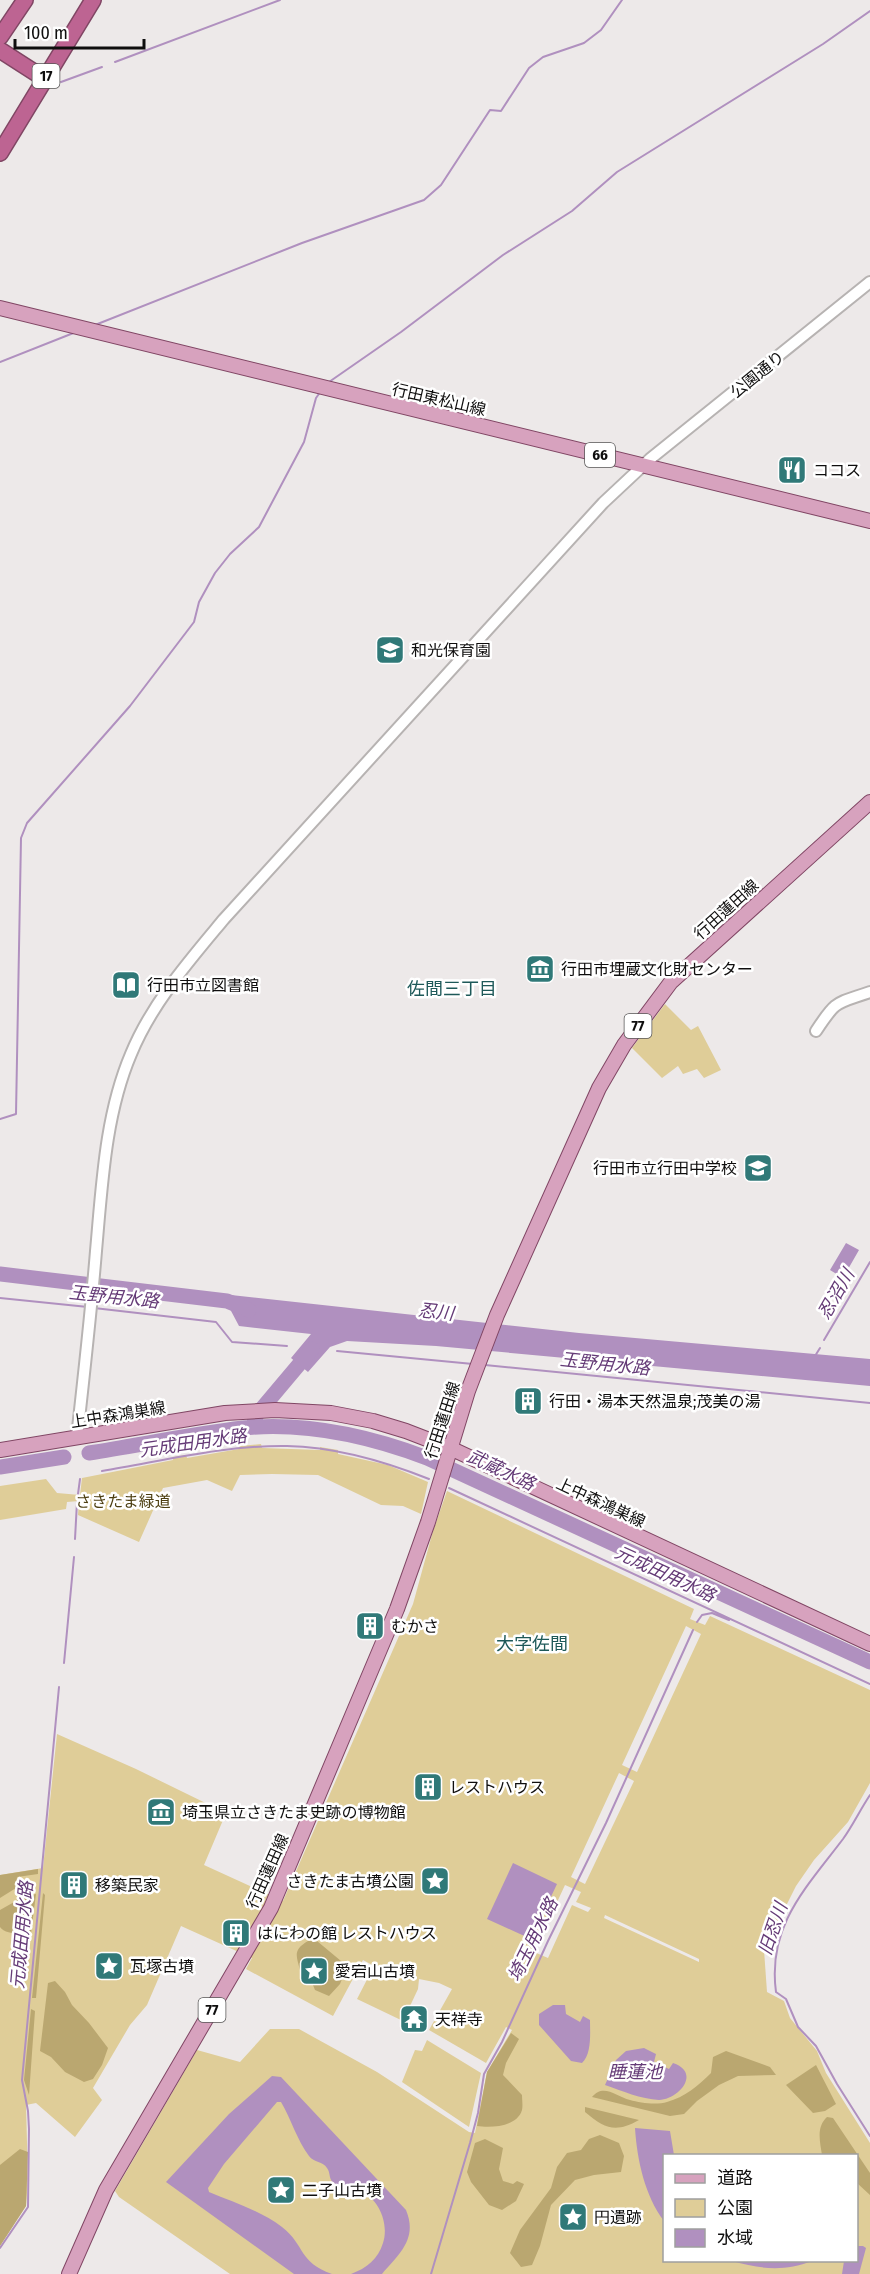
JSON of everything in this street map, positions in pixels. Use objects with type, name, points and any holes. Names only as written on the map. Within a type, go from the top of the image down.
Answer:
[{"type":"highway","points":[[0,37],[25,0]]},
{"type":"highway","name":"17","points":[[0,153],[93,0]]},
{"type":"highway","name":"17","points":[[0,50],[45,78]]},
{"type":"main road","name":"行田東松山線","points":[[0,308],[870,521]]},
{"type":"main road","name":"行田蓮田線","points":[[69,2274],[106,2190],[271,1908],[397,1609],[428,1522],[479,1362],[497,1315],[599,1088],[624,1045],[671,982],[870,802]]},
{"type":"main road","name":"上中森鴻巣線","points":[[0,1450],[241,1412],[275,1410],[331,1413],[373,1421],[406,1431],[449,1453],[870,1644]]},
{"type":"street","name":"公園通り","points":[[77,1437],[104,1169],[117,1092],[132,1052],[160,1001],[177,976],[224,919],[603,503],[642,465],[870,282]]},
{"type":"street","points":[[816,1030],[832,1006],[844,999],[870,992]]},
{"type":"green space","points":[[665,1004],[691,1030],[698,1026],[721,1070],[704,1078],[697,1069],[683,1074],[678,1066],[662,1078],[632,1048]]},
{"type":"green space","name":"さきたま緑道","points":[[261,1444],[262,1448],[320,1450],[320,1447],[338,1450],[338,1454],[388,1465],[428,1482],[421,1514],[403,1506],[381,1505],[318,1475],[272,1474],[240,1475],[232,1491],[207,1480],[163,1488],[139,1542],[78,1515],[79,1501],[67,1502],[66,1509],[0,1520],[0,1486],[46,1479],[57,1493],[80,1495],[82,1478],[173,1460],[173,1457],[186,1455],[187,1458],[239,1449],[239,1446]]},
{"type":"green space","name":"さきたま古墳公園","points":[[447,1491],[694,1609],[690,1619],[705,1625],[710,1616],[870,1690],[870,1783],[848,1822],[814,1860],[796,1886],[764,1950],[767,1992],[784,2001],[790,2018],[817,2051],[826,2073],[870,2143],[870,2274],[230,2274],[119,2197],[115,2191],[197,2050],[240,2062],[270,2029],[299,2029],[377,2072],[469,2132],[475,2133],[487,2072],[512,2030],[506,2027],[486,2063],[429,2030],[452,1989],[439,1983],[419,1979],[418,1989],[403,2021],[357,1999],[374,1966],[363,1960],[333,2016],[246,1969],[252,1958],[181,1926],[147,2005],[130,2025],[93,2088],[102,2100],[75,2137],[36,2103],[26,2105],[28,2179],[26,2206],[0,2246],[0,1875],[43,1868],[57,1734],[226,1813],[204,1865],[283,1901],[413,1604],[433,1531]],"holes":[[[686,1626],[701,1634],[637,1772],[622,1765]],[[619,1773],[634,1781],[585,1884],[571,1877]],[[565,1885],[581,1892],[576,1902],[591,1908],[588,1912],[572,1905],[548,1958],[534,1952]],[[605,1915],[699,1959],[699,1962],[604,1918]]]},
{"type":"green space","points":[[427,2040],[481,2073],[469,2127],[402,2082],[415,2050],[422,2051]]},
{"type":"shaded area","points":[[38,1869],[38,1874],[17,1877],[16,1888],[0,1898],[0,1875]]},
{"type":"shaded area","points":[[43,1893],[45,1895],[36,1998],[32,1998]]},
{"type":"shaded area","points":[[36,1894],[31,1933],[2,1930],[0,1910],[23,1897]]},
{"type":"shaded area","points":[[308,1941],[317,1941],[347,1966],[340,1984],[329,1996],[315,1990],[309,1975],[300,1970],[297,1953],[300,1947]]},
{"type":"shaded area","points":[[55,1981],[108,2048],[102,2065],[93,2079],[84,2082],[65,2072],[51,2057],[40,2051],[48,1983]]},
{"type":"shaded area","points":[[31,2009],[35,2011],[29,2095],[24,2080]]},
{"type":"shaded area","points":[[511,2033],[519,2039],[506,2063],[503,2075],[522,2095],[522,2110],[515,2120],[509,2123],[489,2127],[477,2126],[487,2072]]},
{"type":"shaded area","points":[[726,2051],[770,2067],[776,2075],[738,2076],[719,2085],[684,2114],[670,2116],[592,2097],[596,2093],[605,2091],[643,2103],[674,2100],[706,2078],[711,2073],[713,2057]]},
{"type":"shaded area","points":[[816,2065],[836,2104],[825,2111],[813,2113],[786,2085]]},
{"type":"shaded area","points":[[585,2107],[639,2120],[624,2127],[611,2127],[592,2118],[585,2112]]},
{"type":"shaded area","points":[[827,2117],[833,2118],[857,2154],[822,2154],[820,2130]]},
{"type":"shaded area","points":[[600,2135],[619,2143],[624,2156],[621,2172],[575,2180],[551,2205],[540,2246],[532,2265],[521,2267],[510,2253],[520,2230],[551,2188],[557,2167],[567,2153],[581,2150],[589,2139]]},
{"type":"shaded area","points":[[485,2139],[503,2148],[499,2169],[503,2181],[513,2184],[517,2181],[524,2184],[516,2201],[502,2210],[489,2205],[471,2182],[467,2172],[475,2143]]},
{"type":"shaded area","points":[[20,2149],[28,2152],[26,2206],[0,2246],[0,2165]]},
{"type":"shaded area","points":[[858,2155],[870,2173],[870,2195],[858,2184]]},
{"type":"water","points":[[846,1243],[859,1250],[843,1278],[830,1270]]},
{"type":"water","points":[[231,1295],[579,1333],[870,1359],[870,1386],[436,1346],[347,1341],[330,1347],[308,1372],[291,1358],[311,1334],[239,1326],[230,1309]]},
{"type":"water","points":[[513,1863],[557,1884],[531,1939],[487,1919]]},
{"type":"water","points":[[553,2005],[565,2005],[566,2014],[580,2022],[583,2016],[590,2020],[589,2049],[582,2063],[571,2061],[539,2025],[539,2014]]},
{"type":"water","name":"睡蓮池","points":[[644,2048],[656,2054],[654,2062],[669,2069],[673,2063],[682,2067],[686,2073],[684,2085],[673,2096],[659,2100],[652,2099],[605,2085],[616,2060],[626,2051]]},
{"type":"water","points":[[272,2076],[281,2077],[406,2210],[410,2229],[408,2238],[400,2253],[382,2274],[351,2274],[371,2262],[381,2249],[385,2229],[378,2207],[362,2192],[338,2186],[333,2182],[325,2166],[311,2158],[305,2150],[281,2102],[277,2102],[224,2164],[208,2188],[209,2192],[274,2221],[290,2234],[313,2264],[332,2274],[294,2274],[166,2182],[229,2114]]},
{"type":"water","points":[[635,2128],[670,2131],[674,2154],[663,2154],[663,2220],[647,2189],[638,2153]]},
{"type":"water","points":[[858,2246],[866,2248],[859,2274],[842,2274],[844,2262],[858,2262]]},
{"type":"water","points":[[736,2262],[809,2262],[782,2268],[752,2266]]},
{"type":"waterway","points":[[115,62],[280,0]]},
{"type":"waterway","points":[[95,325],[302,243],[424,200],[441,185],[490,110],[501,111],[529,68],[543,57],[584,43],[601,30],[622,0]]},
{"type":"waterway","points":[[329,382],[401,332],[503,255],[572,211],[617,172],[823,44],[870,11]]},
{"type":"waterway","points":[[61,82],[102,67]]},
{"type":"waterway","points":[[0,362],[76,332]]},
{"type":"waterway","points":[[0,1119],[16,1114],[21,838],[27,823],[130,706],[194,622],[199,602],[215,573],[230,554],[259,527],[304,442],[316,398],[321,391]]},
{"type":"waterway","name":"忍沼川","points":[[824,1340],[870,1262]]},
{"type":"waterway","name":"忍川","points":[[0,1274],[227,1301],[249,1310]]},
{"type":"waterway","name":"玉野用水路","points":[[0,1298],[88,1307]]},
{"type":"waterway","name":"玉野用水路","points":[[94,1308],[216,1322],[232,1342],[287,1346]]},
{"type":"waterway","name":"忍沼川","points":[[815,1356],[820,1348]]},
{"type":"waterway","points":[[254,1418],[312,1349]]},
{"type":"waterway","name":"玉野用水路","points":[[337,1351],[473,1364]]},
{"type":"waterway","name":"玉野用水路","points":[[485,1365],[870,1403]]},
{"type":"waterway","name":"武蔵水路","points":[[89,1453],[243,1428],[290,1427],[360,1437],[427,1458],[870,1662]]},
{"type":"waterway","name":"元成田用水路","points":[[102,1471],[194,1454],[264,1446],[287,1446],[324,1449],[360,1456],[429,1479]]},
{"type":"waterway","name":"武蔵水路","points":[[0,1467],[64,1457]]},
{"type":"waterway","name":"元成田用水路","points":[[78,1494],[80,1479]]},
{"type":"waterway","name":"元成田用水路","points":[[449,1488],[870,1684]]},
{"type":"waterway","name":"元成田用水路","points":[[75,1539],[77,1502]]},
{"type":"waterway","name":"元成田用水路","points":[[64,1663],[74,1557]]},
{"type":"waterway","name":"埼玉用水路","points":[[697,1622],[702,1615],[712,1613],[729,1620]]},
{"type":"waterway","name":"埼玉用水路","points":[[431,2274],[478,2113],[484,2074],[502,2042],[606,1823],[693,1630]]},
{"type":"waterway","name":"元成田用水路","points":[[0,2248],[28,2207],[29,2129],[22,2080],[59,1687]]},
{"type":"waterway","name":"旧忍川","points":[[870,1795],[847,1834],[792,1909],[777,1947],[775,1968],[776,1992],[786,1999],[798,2027],[816,2046],[870,2136]]},
{"type":"place","name":"ココス","points":[[792,470]]},
{"type":"place","name":"和光保育園","points":[[390,650]]},
{"type":"place","name":"行田市埋蔵文化財センター","points":[[540,969]]},
{"type":"place","name":"行田市立図書館","points":[[126,985]]},
{"type":"place","name":"行田市立行田中学校","points":[[758,1168]]},
{"type":"place","name":"行田・湯本天然温泉;茂美の湯","points":[[528,1401]]},
{"type":"place","name":"むかさ","points":[[370,1626]]},
{"type":"place","name":"レストハウス","points":[[428,1787]]},
{"type":"place","name":"埼玉県立さきたま史跡の博物館","points":[[161,1812]]},
{"type":"place","name":"さきたま古墳公園","points":[[435,1881]]},
{"type":"place","name":"移築民家","points":[[74,1885]]},
{"type":"place","name":"はにわの館 レストハウス","points":[[236,1933]]},
{"type":"place","name":"瓦塚古墳","points":[[109,1966]]},
{"type":"place","name":"愛宕山古墳","points":[[314,1971]]},
{"type":"place","name":"天祥寺","points":[[414,2019]]},
{"type":"place","name":"二子山古墳","points":[[281,2190]]},
{"type":"place","name":"円遺跡","points":[[573,2217]]},
{"type":"district","name":"佐間三丁目","points":[[452,989]]},
{"type":"district","name":"大字佐間","points":[[532,1644]]}]
